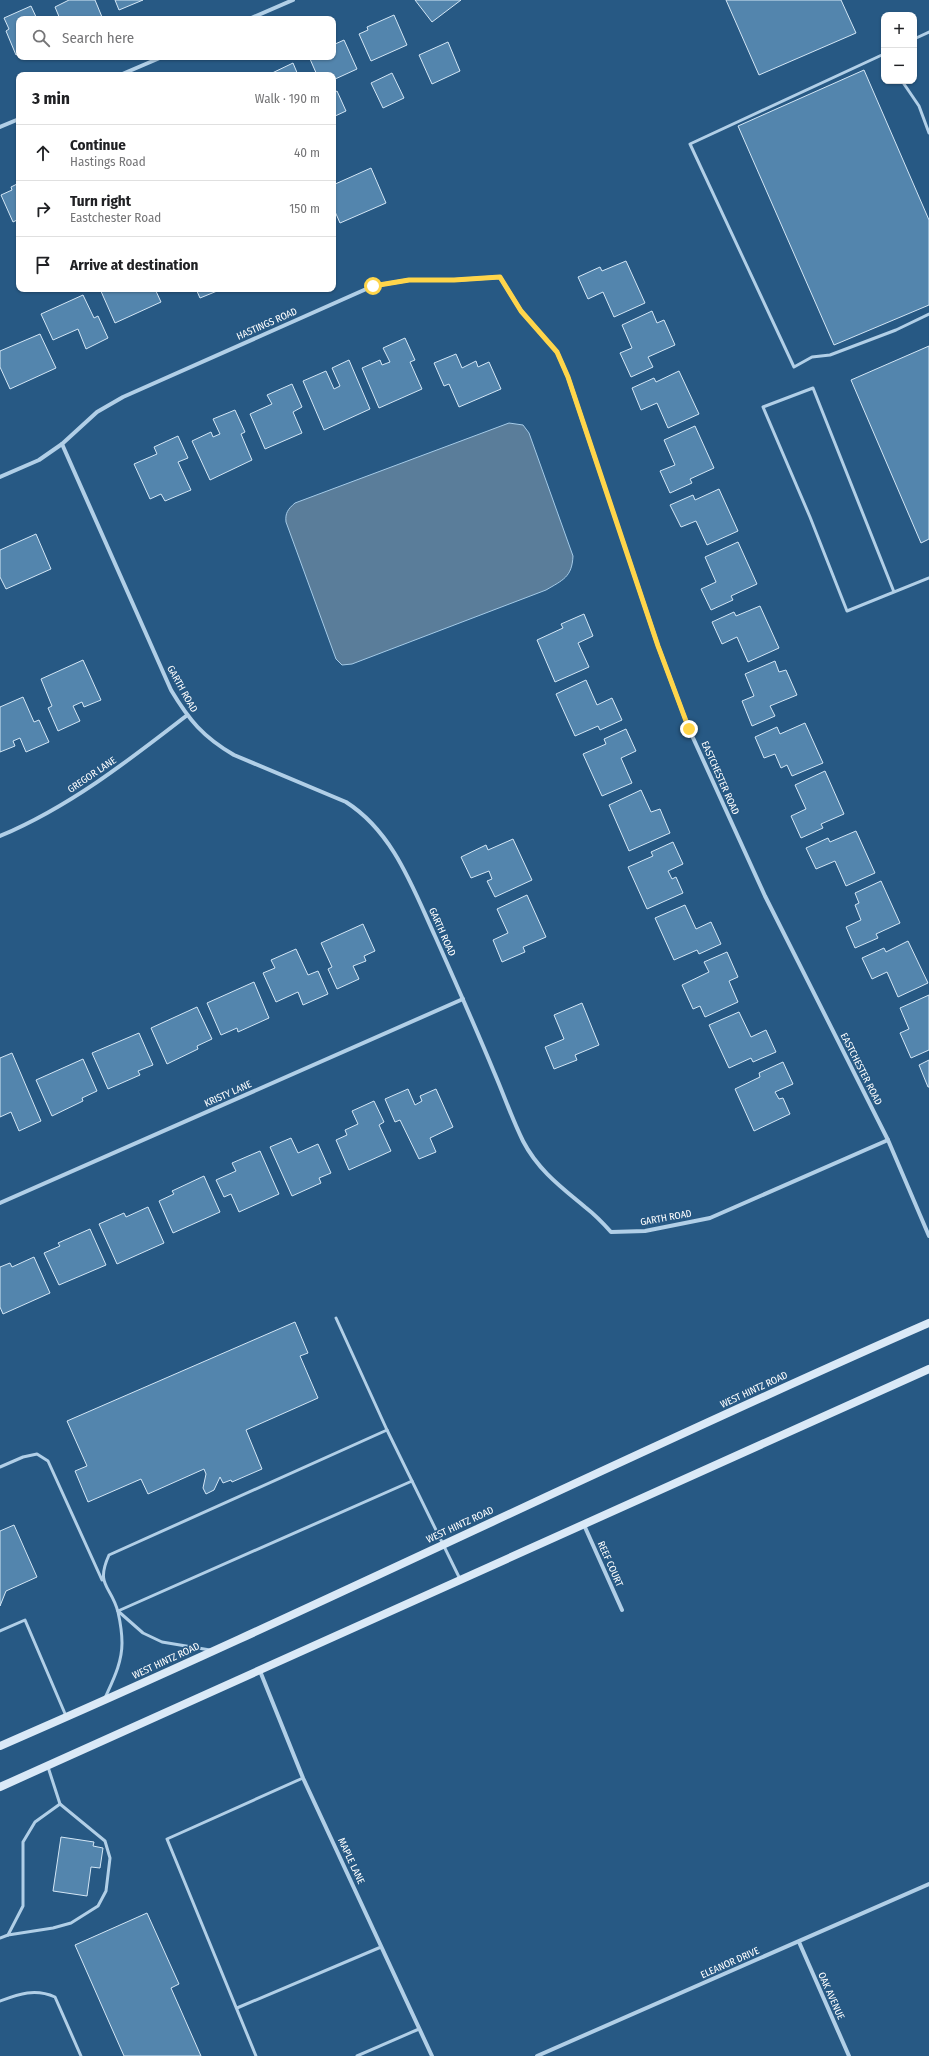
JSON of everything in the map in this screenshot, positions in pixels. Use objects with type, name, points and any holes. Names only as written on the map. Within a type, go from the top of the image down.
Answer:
[{"type":"main road","name":"WEST HINTZ ROAD","points":[[0,1746],[214,1650],[801,1379],[928,1325]]},
{"type":"main road","points":[[0,1788],[929,1369]]},
{"type":"street","points":[[257,16],[293,0]]},
{"type":"street","points":[[127,72],[155,60]]},
{"type":"street","points":[[0,127],[16,120]]},
{"type":"street","name":"HASTINGS ROAD","points":[[0,477],[39,460],[62,444],[97,412],[123,397],[373,286],[409,280],[454,280],[500,277]]},
{"type":"street","name":"EASTCHESTER ROAD","points":[[500,277],[521,311],[557,352],[568,377],[658,646],[689,729],[765,896],[888,1140],[929,1236]]},
{"type":"street","name":"GARTH ROAD","points":[[62,444],[171,690],[186,716],[206,736],[234,755],[346,802],[362,812],[375,825],[396,856],[410,881],[463,999],[523,1142],[540,1168],[611,1232],[644,1231],[710,1218],[888,1140]]},
{"type":"street","name":"GREGOR LANE","points":[[0,836],[52,811],[90,788],[186,716]]},
{"type":"street","name":"KRISTY LANE","points":[[0,1204],[463,999]]},
{"type":"street","name":"REEF COURT","points":[[583,1524],[622,1610]]},
{"type":"street","name":"MAPLE LANE","points":[[260,1671],[303,1778],[432,2056]]},
{"type":"street","name":"ELEANOR DRIVE","points":[[538,2056],[929,1884]]},
{"type":"street","name":"OAK AVENUE","points":[[799,1942],[850,2056]]},
{"type":"lane","points":[[917,38],[929,32]]},
{"type":"lane","points":[[881,55],[690,144],[794,367],[812,357],[830,355],[896,330],[929,314]]},
{"type":"lane","points":[[904,84],[919,106],[929,132]]},
{"type":"lane","points":[[894,592],[813,388],[763,407],[810,517],[847,611],[929,578]]},
{"type":"lane","points":[[336,1318],[387,1430],[461,1580]]},
{"type":"lane","points":[[103,1582],[103,1567],[109,1555],[387,1430]]},
{"type":"lane","points":[[0,1467],[23,1457],[37,1454],[48,1461],[103,1582],[118,1611],[122,1642],[121,1660],[104,1700]]},
{"type":"lane","points":[[118,1611],[412,1481]]},
{"type":"lane","points":[[118,1611],[143,1633],[162,1642],[214,1650]]},
{"type":"lane","points":[[0,1631],[25,1620],[67,1717]]},
{"type":"lane","points":[[0,1938],[8,1934],[52,1928],[71,1922],[98,1906],[106,1891],[110,1858],[106,1840],[60,1804],[48,1767]]},
{"type":"lane","points":[[256,2056],[167,1839],[303,1778]]},
{"type":"lane","points":[[8,1934],[23,1906],[23,1842],[35,1822],[60,1804]]},
{"type":"lane","points":[[237,2008],[381,1947]]},
{"type":"lane","points":[[0,2001],[25,1992],[44,1992],[55,1997],[81,2056]]},
{"type":"lane","points":[[358,2056],[419,2029]]},
{"type":"water","points":[[509,423],[523,425],[529,433],[573,556],[571,569],[566,577],[546,590],[352,664],[342,665],[336,659],[286,522],[286,516],[289,509],[295,503]]},
{"type":"building","points":[[69,0],[95,0],[102,16],[59,16],[55,7]]},
{"type":"building","points":[[115,0],[143,0],[119,10]]},
{"type":"building","points":[[415,0],[461,0],[432,22]]},
{"type":"building","points":[[726,0],[841,0],[856,33],[759,75]]},
{"type":"building","points":[[31,6],[36,16],[16,16],[16,55],[6,31],[9,29],[4,18]]},
{"type":"building","points":[[394,15],[407,45],[371,61],[359,34],[368,30],[367,27]]},
{"type":"building","points":[[344,40],[357,69],[336,79],[336,72],[316,72],[310,60],[336,60],[336,44]]},
{"type":"building","points":[[448,42],[460,71],[432,84],[419,55]]},
{"type":"building","points":[[293,63],[297,72],[274,72]]},
{"type":"building","points":[[864,70],[929,220],[929,305],[834,345],[738,126]]},
{"type":"building","points":[[392,73],[404,98],[383,108],[371,83]]},
{"type":"building","points":[[336,92],[346,111],[336,116]]},
{"type":"building","points":[[371,168],[386,203],[340,223],[336,214],[336,184]]},
{"type":"building","points":[[16,184],[16,220],[13,222],[1,195],[12,190],[11,187]]},
{"type":"building","points":[[626,261],[645,303],[614,317],[603,292],[588,299],[578,277],[600,267],[602,271]]},
{"type":"building","points":[[101,292],[156,292],[161,302],[115,323]]},
{"type":"building","points":[[197,292],[215,292],[200,298]]},
{"type":"building","points":[[83,295],[94,318],[98,316],[108,338],[86,349],[78,329],[53,340],[41,314]]},
{"type":"building","points":[[652,311],[657,323],[664,320],[675,345],[648,357],[653,367],[631,377],[620,353],[632,348],[622,325]]},
{"type":"building","points":[[40,334],[56,368],[10,389],[0,367],[0,351]]},
{"type":"building","points":[[405,338],[415,360],[410,362],[422,389],[379,408],[362,368],[380,360],[382,365],[390,362],[383,348]]},
{"type":"building","points":[[929,346],[929,539],[921,543],[851,380]]},
{"type":"building","points":[[456,354],[462,368],[476,361],[478,367],[489,362],[501,389],[459,407],[449,384],[444,386],[434,363]]},
{"type":"building","points":[[349,360],[370,409],[324,430],[303,381],[326,371],[334,389],[340,386],[332,368]]},
{"type":"building","points":[[679,371],[699,414],[668,428],[657,403],[641,410],[632,388],[654,378],[656,382]]},
{"type":"building","points":[[292,384],[302,407],[293,412],[302,433],[265,449],[250,414],[272,404],[267,395]]},
{"type":"building","points":[[235,410],[245,432],[241,434],[252,460],[210,480],[192,441],[211,432],[213,437],[220,434],[213,419]]},
{"type":"building","points":[[695,426],[714,468],[690,479],[692,483],[670,493],[660,471],[675,465],[664,440]]},
{"type":"building","points":[[178,436],[188,458],[178,462],[191,490],[165,501],[161,494],[150,499],[134,464],[157,454],[154,447]]},
{"type":"building","points":[[719,489],[738,531],[707,545],[696,521],[681,527],[670,505],[693,495],[695,500]]},
{"type":"building","points":[[36,534],[51,569],[6,589],[0,577],[0,550]]},
{"type":"building","points":[[738,542],[757,584],[731,596],[733,600],[711,610],[701,589],[716,582],[705,557]]},
{"type":"building","points":[[760,606],[779,648],[748,662],[737,637],[722,644],[712,622],[734,612],[736,616]]},
{"type":"building","points":[[584,614],[593,636],[578,643],[589,667],[555,682],[537,640],[563,628],[561,624]]},
{"type":"building","points":[[83,660],[101,700],[84,707],[82,702],[73,706],[80,721],[58,731],[48,708],[52,706],[41,679]]},
{"type":"building","points":[[775,661],[779,672],[786,670],[797,695],[770,706],[775,716],[752,726],[742,701],[754,696],[745,674]]},
{"type":"building","points":[[586,680],[597,705],[612,698],[622,720],[600,730],[598,726],[575,736],[556,694]]},
{"type":"building","points":[[23,697],[34,722],[39,720],[49,742],[26,752],[20,738],[13,741],[15,746],[0,752],[0,707]]},
{"type":"building","points":[[805,723],[823,763],[792,776],[787,765],[781,768],[775,754],[764,758],[755,737],[777,727],[780,734]]},
{"type":"building","points":[[626,729],[636,751],[621,758],[632,783],[602,796],[583,754],[606,744],[604,739]]},
{"type":"building","points":[[825,771],[844,814],[821,824],[823,828],[801,838],[791,816],[806,809],[795,785]]},
{"type":"building","points":[[641,790],[651,812],[660,809],[670,833],[629,851],[609,805]]},
{"type":"building","points":[[856,831],[875,873],[846,886],[835,861],[816,869],[806,848],[828,838],[830,842]]},
{"type":"building","points":[[513,839],[532,880],[495,897],[487,881],[492,879],[489,871],[471,878],[461,857],[486,845],[488,850]]},
{"type":"building","points":[[673,842],[683,864],[668,871],[672,879],[676,877],[683,893],[647,909],[628,867],[653,856],[651,852]]},
{"type":"building","points":[[881,881],[900,923],[876,934],[878,938],[855,948],[846,927],[861,920],[855,905],[859,903],[855,893]]},
{"type":"building","points":[[527,895],[546,937],[523,947],[525,952],[502,962],[493,940],[508,933],[497,909]]},
{"type":"building","points":[[685,905],[696,929],[711,922],[721,944],[699,954],[697,950],[674,960],[655,918]]},
{"type":"building","points":[[363,924],[375,951],[364,956],[366,961],[353,966],[359,979],[337,989],[328,969],[332,967],[321,943]]},
{"type":"building","points":[[908,941],[928,983],[898,997],[887,972],[872,979],[862,958],[884,948],[886,952]]},
{"type":"building","points":[[296,949],[308,975],[318,971],[328,994],[303,1005],[298,992],[276,1002],[263,973],[275,968],[271,960]]},
{"type":"building","points":[[727,952],[738,977],[729,981],[738,1002],[705,1017],[700,1006],[693,1009],[682,985],[709,972],[704,962]]},
{"type":"building","points":[[254,982],[269,1018],[238,1032],[237,1028],[221,1035],[207,1003]]},
{"type":"building","points":[[929,995],[929,1050],[911,1058],[900,1033],[909,1029],[900,1008]]},
{"type":"building","points":[[582,1003],[599,1045],[575,1055],[577,1060],[554,1069],[545,1047],[564,1039],[554,1015]]},
{"type":"building","points":[[197,1007],[212,1039],[197,1046],[198,1049],[167,1064],[151,1028]]},
{"type":"building","points":[[739,1012],[751,1037],[766,1030],[776,1052],[753,1062],[751,1058],[729,1068],[709,1025]]},
{"type":"building","points":[[139,1033],[153,1065],[138,1071],[140,1075],[108,1089],[92,1053]]},
{"type":"building","points":[[12,1053],[41,1121],[19,1131],[11,1112],[0,1117],[0,1058]]},
{"type":"building","points":[[83,1059],[97,1091],[82,1098],[83,1101],[52,1116],[36,1080]]},
{"type":"building","points":[[929,1060],[929,1087],[928,1087],[919,1065]]},
{"type":"building","points":[[783,1062],[793,1084],[775,1092],[779,1099],[783,1098],[790,1114],[754,1131],[735,1089],[760,1077],[759,1073]]},
{"type":"building","points":[[408,1089],[415,1105],[422,1101],[420,1096],[436,1089],[453,1127],[430,1138],[436,1152],[419,1159],[400,1120],[395,1122],[385,1099]]},
{"type":"building","points":[[374,1101],[384,1122],[379,1125],[391,1151],[349,1170],[336,1140],[347,1135],[345,1130],[358,1124],[352,1111]]},
{"type":"building","points":[[291,1138],[298,1153],[318,1144],[331,1173],[319,1178],[321,1183],[292,1196],[270,1147]]},
{"type":"building","points":[[260,1151],[279,1194],[239,1212],[231,1194],[224,1197],[216,1180],[236,1171],[232,1163]]},
{"type":"building","points":[[204,1176],[220,1212],[173,1233],[159,1201],[174,1194],[172,1191]]},
{"type":"building","points":[[148,1207],[164,1243],[117,1264],[99,1224],[124,1213],[126,1217]]},
{"type":"building","points":[[90,1229],[106,1265],[59,1285],[44,1253],[60,1246],[58,1243]]},
{"type":"building","points":[[34,1257],[50,1293],[3,1314],[0,1307],[0,1267],[10,1263],[12,1267]]},
{"type":"building","points":[[295,1322],[308,1353],[300,1356],[318,1398],[246,1430],[262,1469],[232,1482],[231,1480],[223,1483],[220,1477],[214,1490],[206,1494],[203,1488],[206,1474],[204,1469],[148,1494],[141,1479],[88,1502],[75,1471],[87,1466],[67,1421]]},
{"type":"building","points":[[14,1525],[37,1577],[6,1591],[0,1606],[0,1531]]},
{"type":"building","points":[[61,1837],[94,1842],[93,1846],[103,1848],[100,1868],[91,1867],[87,1896],[53,1891]]},
{"type":"building","points":[[147,1913],[179,1984],[171,1988],[201,2056],[124,2056],[75,1945]]},
{"type":"route","points":[[373,286],[409,280],[454,280],[500,277],[521,311],[557,352],[568,377],[658,646],[689,729]]}]
